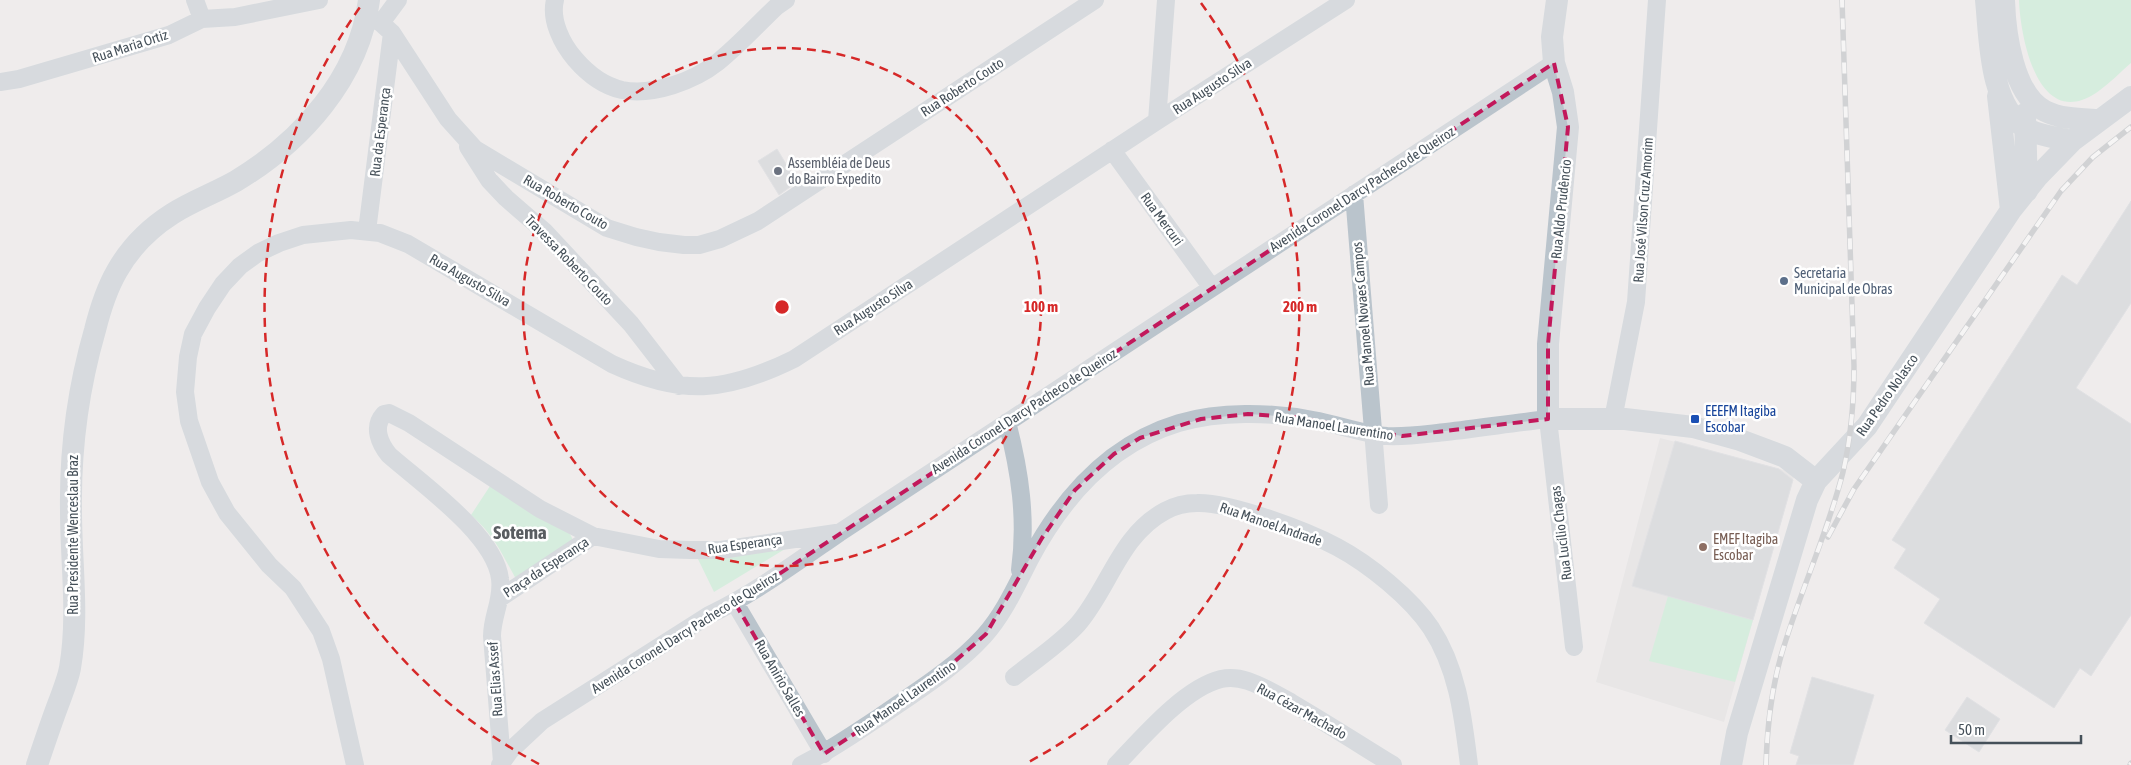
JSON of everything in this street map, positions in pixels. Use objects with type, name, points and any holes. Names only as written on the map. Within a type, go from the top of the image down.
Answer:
[{"type":"street","points":[[195,0],[202,19]]},
{"type":"street","name":"Rua Maria Ortiz","points":[[0,82],[19,79],[145,43],[169,35],[202,19],[235,17],[319,0]]},
{"type":"street","points":[[377,18],[398,0]]},
{"type":"street","points":[[554,0],[554,20],[569,52],[592,75],[620,90],[635,91],[656,89],[700,74],[718,62],[778,2]]},
{"type":"street","name":"Rua Roberto Couto","points":[[377,18],[448,119],[475,149],[607,228],[659,242],[700,245],[720,239],[758,220],[1095,0]]},
{"type":"street","points":[[1157,121],[1166,0]]},
{"type":"street","name":"Rua Augusto Silva","points":[[355,765],[331,659],[321,631],[293,588],[269,565],[227,513],[210,482],[196,446],[189,421],[185,392],[188,357],[193,334],[223,284],[240,266],[258,253],[279,242],[303,235],[351,230],[380,233],[408,244],[612,364],[647,378],[679,386],[696,387],[735,382],[756,376],[794,359],[1112,150],[1346,0]]},
{"type":"street","name":"Rua Aldo Prudêncio","points":[[1548,419],[1548,344],[1568,127],[1563,92],[1554,63],[1552,36],[1558,0]]},
{"type":"street","name":"Rua José Vilson Cruz Amorim","points":[[1613,419],[1636,302],[1657,0]]},
{"type":"street","points":[[1986,0],[2011,210]]},
{"type":"street","points":[[2004,0],[2010,52],[2025,93],[2027,191]]},
{"type":"street","name":"Rua da Esperança","points":[[368,231],[377,18]]},
{"type":"street","name":"Rua Presidente Wenceslau Braz","points":[[37,765],[70,669],[74,604],[71,511],[72,456],[80,395],[90,347],[110,283],[128,254],[149,231],[173,213],[235,182],[267,160],[299,133],[318,112],[337,85],[357,46],[377,18]]},
{"type":"street","name":"Avenida Coronel Darcy Pacheco de Queiroz","points":[[501,764],[510,751],[542,721],[709,615],[735,602],[1554,63]]},
{"type":"street","points":[[1995,78],[2004,102],[2016,120],[2026,128],[2040,134],[2072,141]]},
{"type":"street","points":[[2025,93],[2034,104],[2052,114],[2098,120]]},
{"type":"street","name":"Rua Pedro Nolasco","points":[[1731,765],[1737,733],[1807,500],[1816,481],[1867,426],[2011,210],[2038,176],[2072,141],[2131,97]]},
{"type":"street","name":"Travessa Roberto Couto","points":[[460,134],[489,180],[506,198],[544,231],[625,317],[679,386]]},
{"type":"street","name":"Rua Mercuri","points":[[1112,150],[1212,288]]},
{"type":"street","name":"Rua Manoel Novaes Campos","points":[[1354,194],[1379,505]]},
{"type":"street","name":"Praça da Esperança","points":[[390,413],[409,423],[540,509],[593,536],[500,598],[500,577],[496,565],[479,536],[465,520],[389,455],[380,443],[379,423],[384,414],[390,413]]},
{"type":"street","name":"Rua Manoel Laurentino","points":[[801,765],[824,754],[929,684],[964,656],[986,634],[1012,594],[1056,514],[1075,490],[1114,454],[1140,438],[1181,422],[1248,414],[1313,420],[1373,433],[1402,436],[1548,419],[1613,419],[1683,425],[1740,440],[1785,457],[1816,481]]},
{"type":"street","name":"Rua Lucílio Chagas","points":[[1548,419],[1574,646]]},
{"type":"street","points":[[1007,422],[1020,479],[1023,516],[1023,546],[1019,575],[1012,594]]},
{"type":"street","name":"Rua Manoel Andrade","points":[[1014,677],[1077,624],[1091,606],[1129,542],[1139,531],[1164,512],[1181,505],[1197,503],[1215,504],[1239,510],[1308,534],[1338,547],[1390,585],[1413,607],[1434,633],[1452,671],[1462,713],[1469,765]]},
{"type":"street","name":"Rua Esperança","points":[[593,536],[659,549],[721,550],[839,533]]},
{"type":"street","name":"Rua Elias Assef","points":[[500,598],[492,622],[492,629],[501,764]]},
{"type":"street","name":"Rua Anírio Salles","points":[[735,602],[824,754]]},
{"type":"street","name":"Rua Cézar Machado","points":[[1116,765],[1177,705],[1206,686],[1221,679],[1233,678],[1247,680],[1263,687],[1393,765]]},
{"type":"street","points":[[1363,746],[1376,765]]},
{"type":"highlighted area","points":[[1554,63],[1568,127],[1548,344],[1548,419],[1402,436],[1293,417],[1248,414],[1201,419],[1140,438],[1114,454],[1075,490],[1042,538],[986,634],[929,684],[824,754],[735,603]]},
{"type":"shaded area","name":"EMEF Itagiba Escobar","points":[[1660,438],[1795,473],[1724,722],[1596,682]]},
{"type":"green space","points":[[2019,0],[2131,0],[2131,63],[2102,89],[2082,100],[2066,102],[2052,95],[2041,84],[2033,68],[2023,31]]},
{"type":"green space","points":[[490,486],[569,532],[573,540],[517,581],[492,538],[471,515]]},
{"type":"green space","points":[[790,546],[714,592],[696,555]]},
{"type":"green space","points":[[1668,596],[1753,620],[1735,682],[1649,661]]},
{"type":"building","name":"Assembléia de Deus do Bairro Expedito","points":[[777,149],[797,182],[779,195],[758,161]]},
{"type":"building","points":[[2131,201],[2131,303],[2076,388],[2131,424],[2131,615],[2091,676],[2080,668],[2054,708],[1924,623],[1940,599],[1894,568],[1906,549],[1892,540],[2062,275],[2077,285]]},
{"type":"building","points":[[1675,441],[1779,469],[1793,480],[1753,620],[1632,586]]},
{"type":"building","points":[[1812,677],[1874,695],[1853,765],[1796,765],[1799,756],[1790,753]]},
{"type":"building","points":[[1967,697],[2000,719],[1979,752],[1945,730]]},
{"type":"railway","points":[[1766,765],[1770,710],[1781,656],[1821,542],[1843,472],[1852,419],[1854,366],[1842,0]]},
{"type":"railway","points":[[1828,537],[1854,489],[2061,191],[2093,157],[2131,127]]},
{"type":"place","name":"Assembléia de Deus do Bairro Expedito","points":[[778,171]]},
{"type":"place","name":"Secretaria Municipal de Obras","points":[[1784,281]]},
{"type":"place","name":"EEEFM Itagiba Escobar","points":[[1695,419]]},
{"type":"place","name":"EMEF Itagiba Escobar","points":[[1703,547]]},
{"type":"district","name":"Sotema","points":[[520,532]]}]
